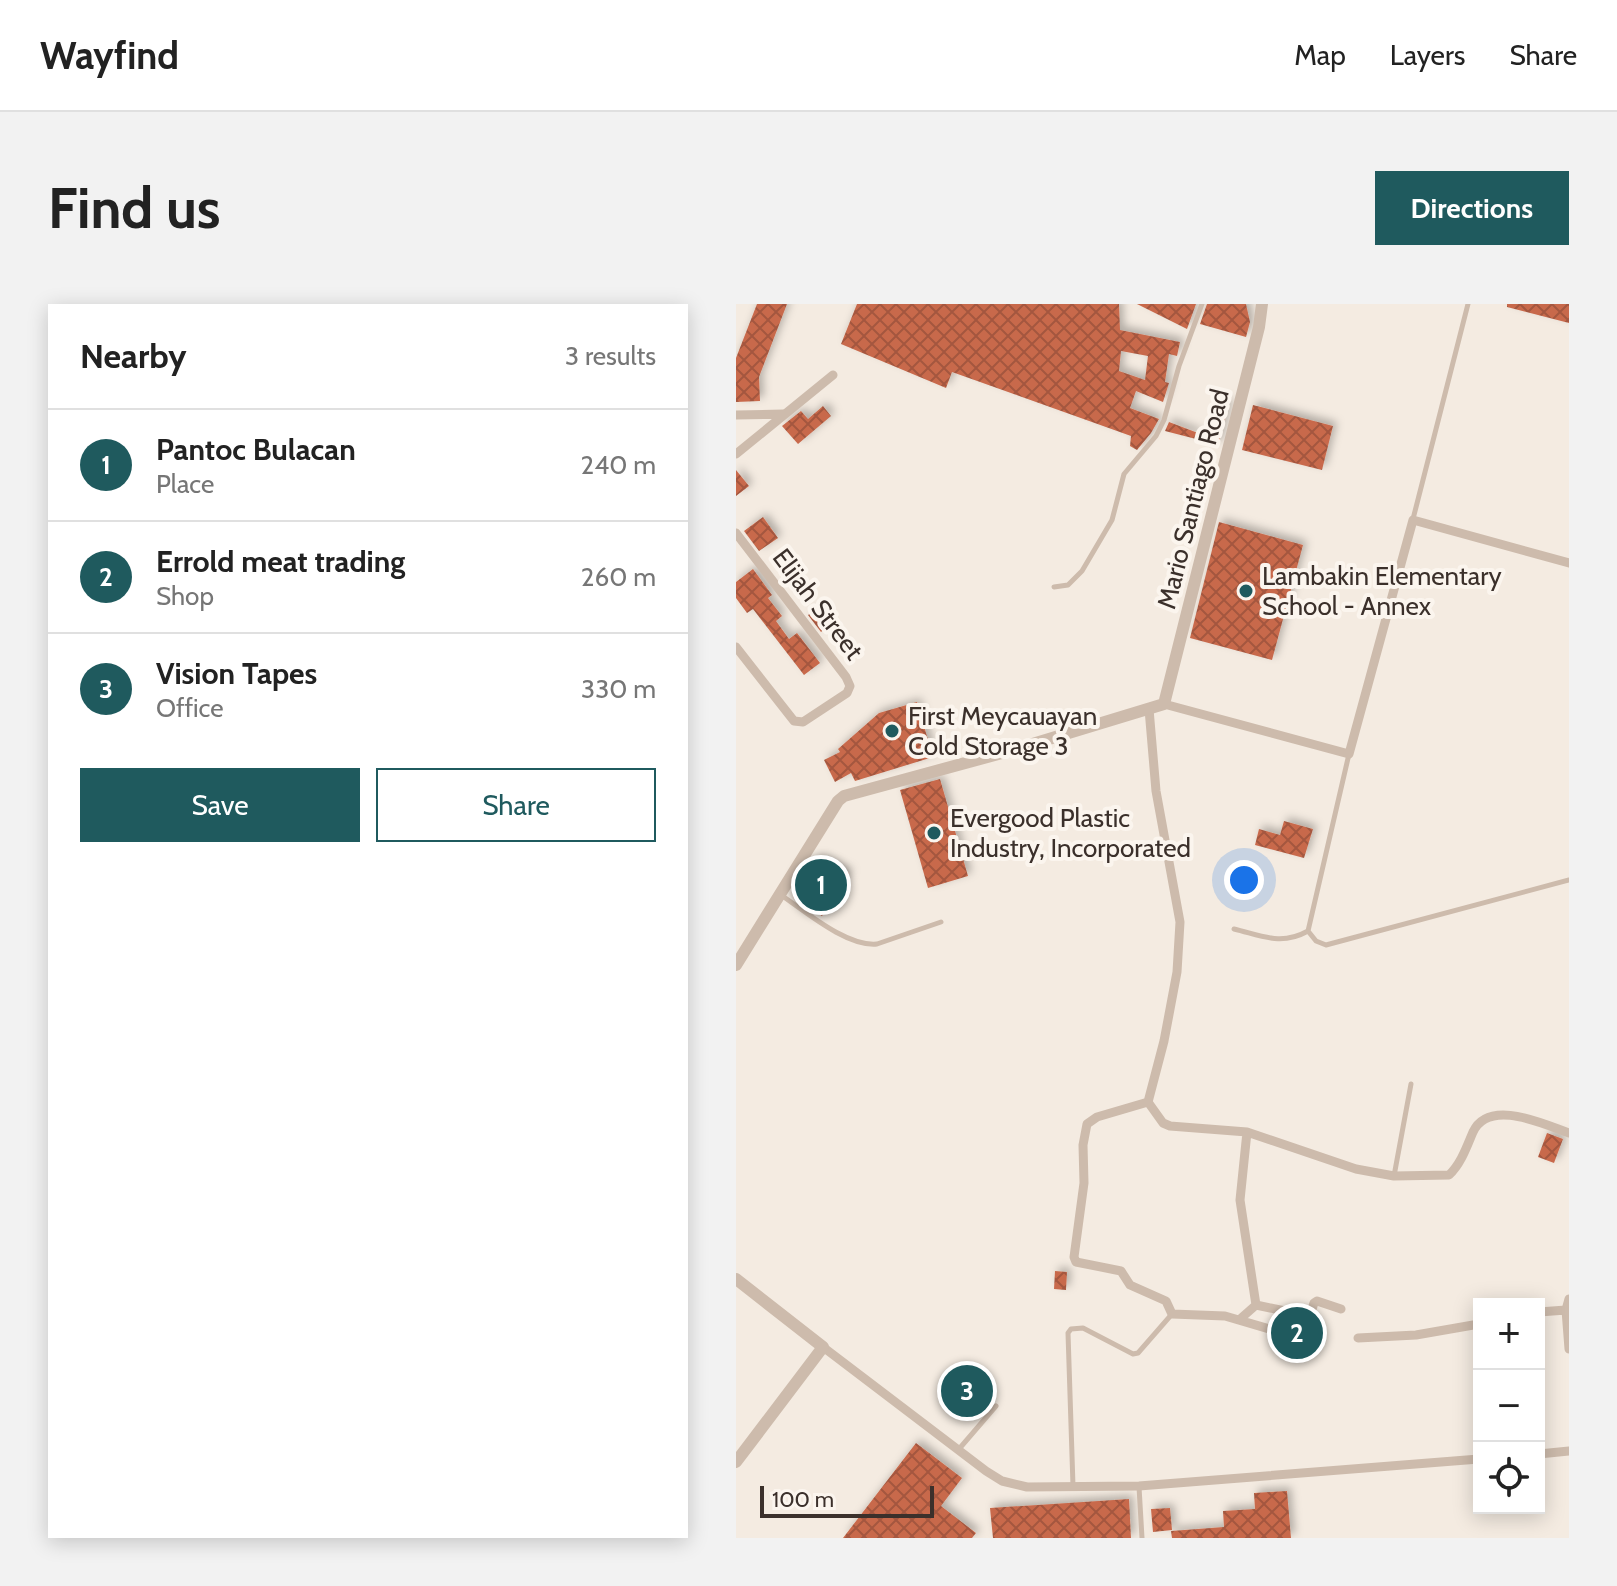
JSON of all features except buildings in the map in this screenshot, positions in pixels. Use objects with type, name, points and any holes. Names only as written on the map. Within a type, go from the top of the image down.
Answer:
[{"type":"street","name":"Mario Santiago Road","points":[[1164,704],[1259,327],[1262,304]]},
{"type":"street","points":[[736,454],[833,375]]},
{"type":"street","points":[[736,415],[783,414]]},
{"type":"street","points":[[736,965],[844,796],[1013,750],[1164,704],[1349,754],[1413,520],[1569,563]]},
{"type":"street","name":"Elijah Street","points":[[736,533],[850,686],[847,693],[803,722],[794,721],[736,647]]},
{"type":"street","points":[[1148,1102],[1177,972],[1180,922],[1156,791],[1149,709]]},
{"type":"street","points":[[1148,1102],[1163,1123],[1170,1126],[1247,1132],[1356,1169],[1394,1176],[1449,1175],[1458,1164],[1477,1124],[1488,1116],[1500,1114],[1531,1120],[1569,1133]]},
{"type":"street","points":[[1148,1102],[1097,1117],[1087,1124],[1076,1262],[1121,1271],[1130,1285],[1166,1301],[1172,1314],[1225,1316],[1297,1337],[1304,1333],[1317,1301],[1341,1309]]},
{"type":"street","points":[[1247,1132],[1240,1200],[1256,1305]]},
{"type":"street","points":[[736,1279],[1002,1481],[1027,1487],[1139,1486],[1473,1459]]},
{"type":"street","points":[[1569,1299],[1566,1310],[1569,1349]]},
{"type":"street","points":[[1256,1305],[1309,1316]]},
{"type":"street","points":[[1239,1320],[1256,1305]]},
{"type":"street","points":[[1545,1312],[1566,1310]]},
{"type":"street","points":[[1358,1338],[1416,1335],[1473,1325]]},
{"type":"street","points":[[736,1462],[823,1347]]},
{"type":"street","points":[[1545,1453],[1569,1451]]},
{"type":"lane","points":[[1054,587],[1068,585],[1082,571],[1112,520],[1124,474],[1160,428],[1202,304]]},
{"type":"lane","points":[[1413,520],[1468,304]]},
{"type":"lane","points":[[1234,929],[1281,941],[1308,931],[1349,754]]},
{"type":"lane","points":[[1308,931],[1316,941],[1326,945],[1569,880]]},
{"type":"lane","points":[[781,895],[847,938],[866,945],[941,922]]},
{"type":"lane","points":[[1394,1176],[1411,1084]]},
{"type":"lane","points":[[1073,1487],[1068,1333],[1071,1329],[1083,1328],[1133,1354],[1138,1353],[1172,1314]]},
{"type":"lane","points":[[959,1449],[996,1406]]},
{"type":"lane","points":[[1139,1486],[1142,1538]]},
{"type":"place","name":"Lambakin Elementary School - Annex","points":[[1246,591]]},
{"type":"place","name":"First Meycauayan Cold Storage 3","points":[[892,731]]},
{"type":"place","name":"Evergood Plastic Industry, Incorporated","points":[[934,833]]},
{"type":"place","name":"Pantoc Bulacan","points":[[821,885]]},
{"type":"place","name":"Errold meat trading","points":[[1297,1333]]},
{"type":"place","name":"Vision Tapes","points":[[967,1391]]}]
